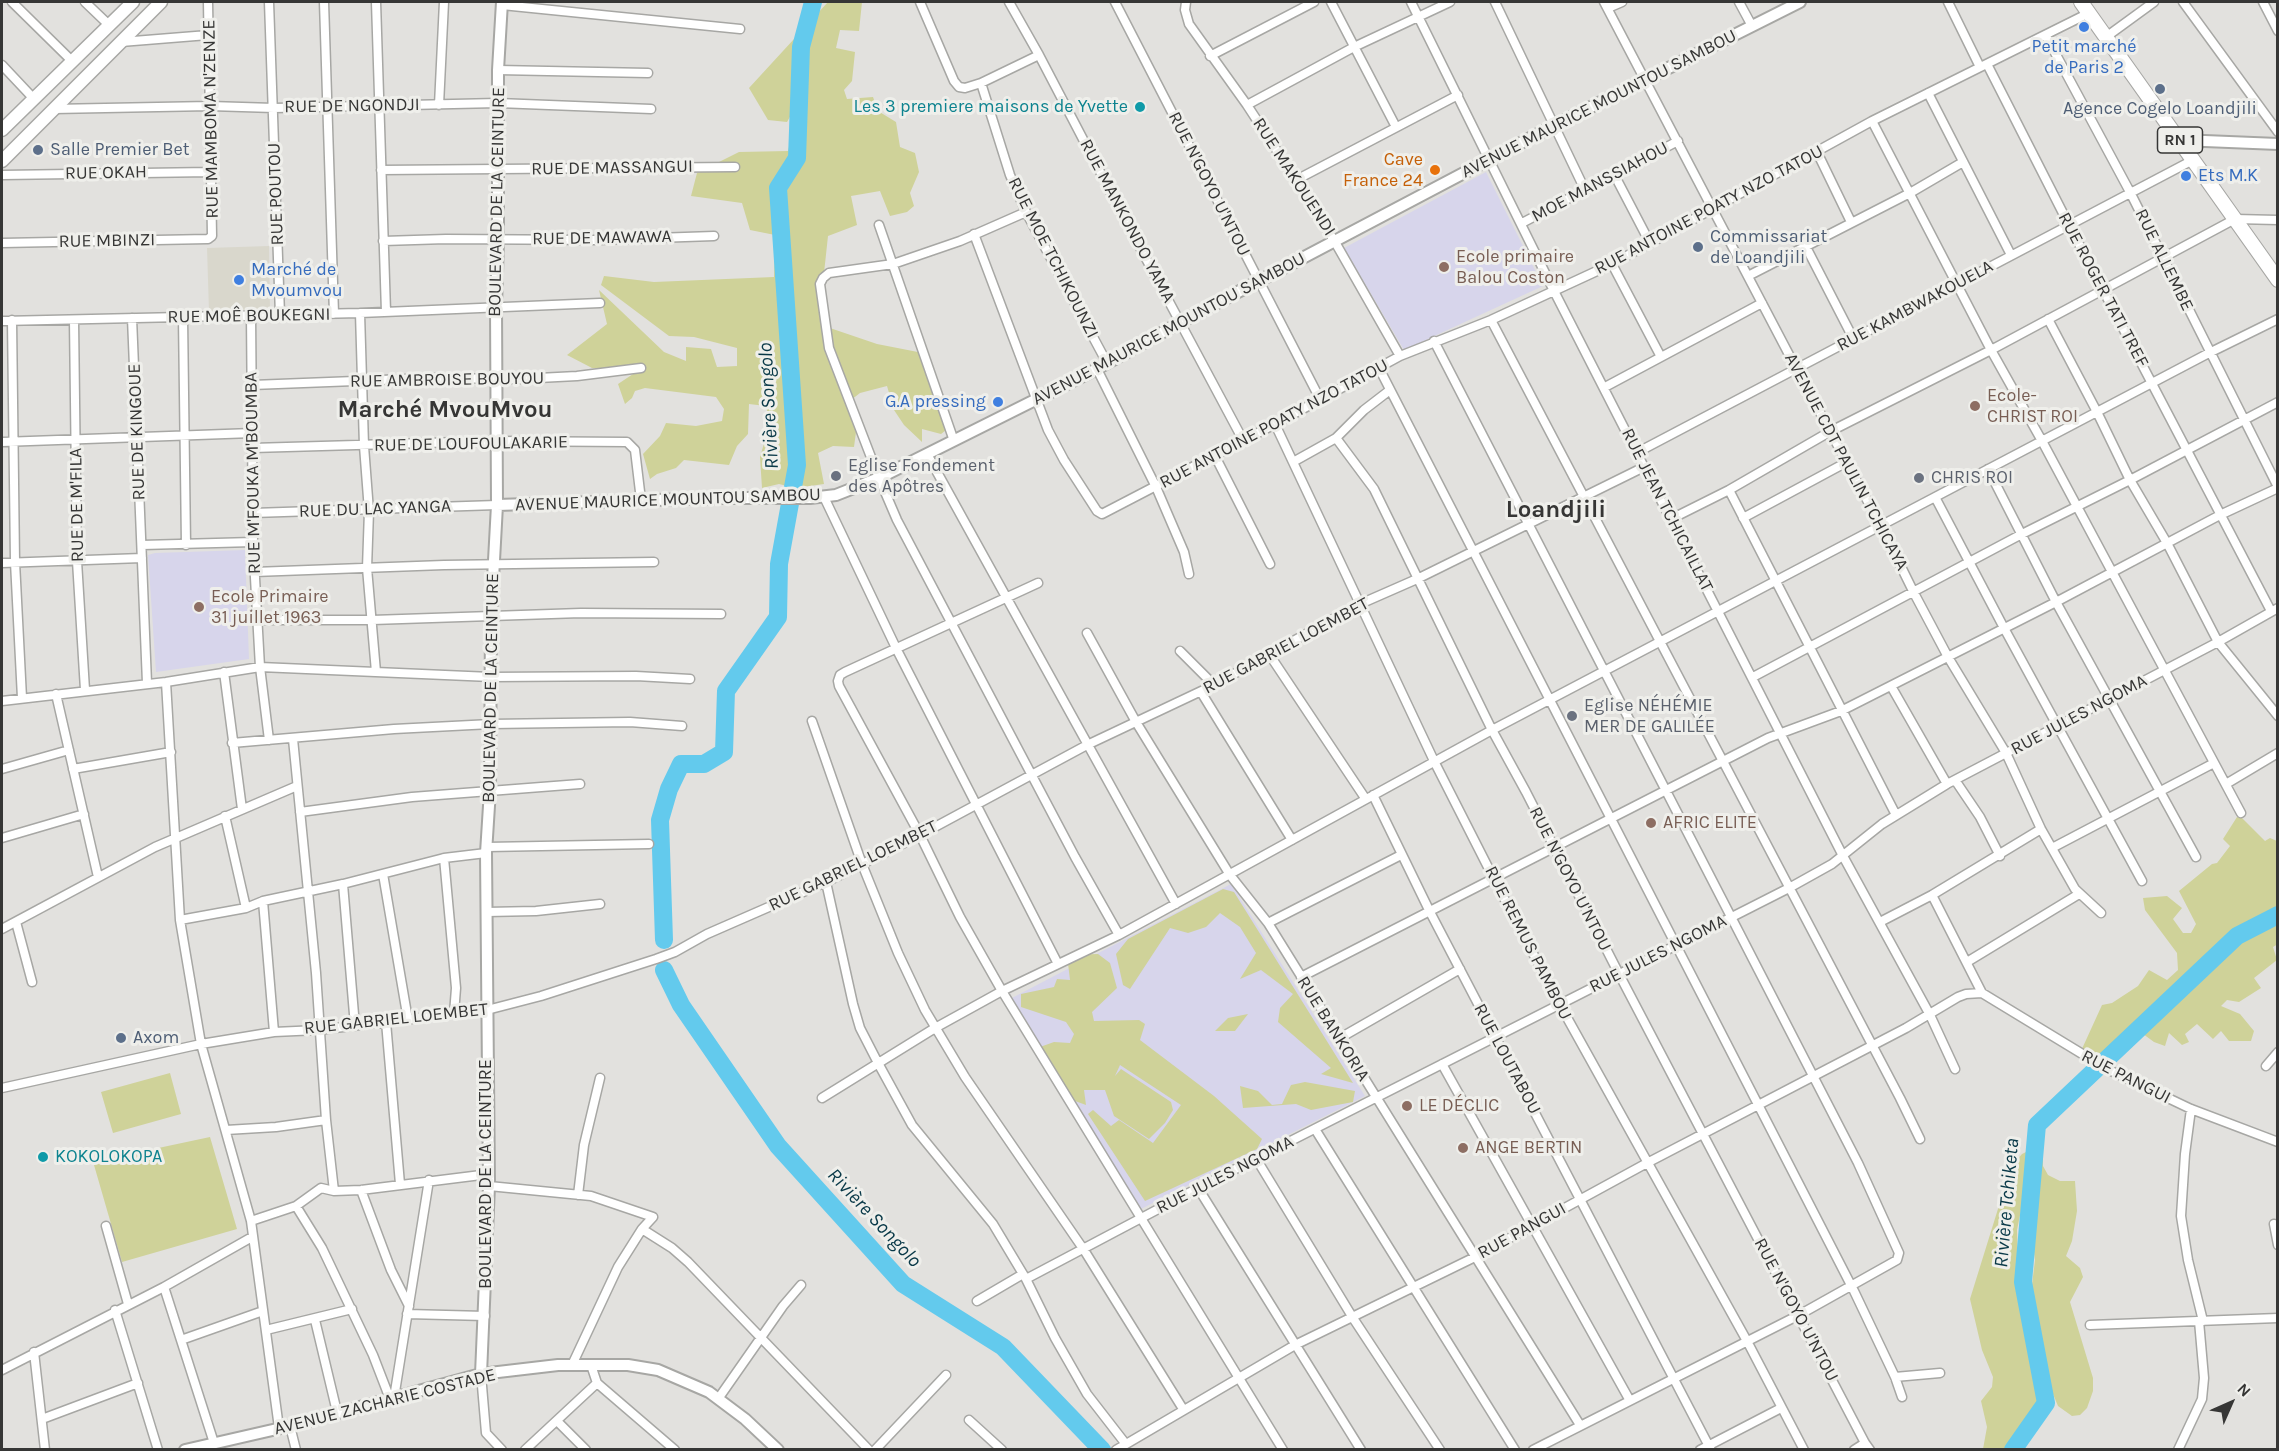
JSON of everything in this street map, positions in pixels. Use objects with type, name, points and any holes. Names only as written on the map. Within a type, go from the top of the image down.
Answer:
[{"type":"highway","name":"RN 1","points":[[2085,7],[2277,280]]},
{"type":"main road","points":[[2,130],[133,2]]},
{"type":"main road","points":[[2,161],[161,2]]},
{"type":"street","points":[[12,2],[72,61]]},
{"type":"street","points":[[85,2],[109,25]]},
{"type":"street","name":"RUE MAMBOMA N'ZENZE","points":[[208,2],[212,236]]},
{"type":"street","name":"RUE POUTOU","points":[[269,2],[280,315]]},
{"type":"street","points":[[324,2],[334,314]]},
{"type":"street","points":[[376,2],[386,312]]},
{"type":"street","points":[[439,105],[444,2]]},
{"type":"street","points":[[920,2],[954,81],[959,87],[965,88],[981,82],[1040,55]]},
{"type":"street","name":"RUE MANKONDO YAMA","points":[[1009,2],[1040,55],[1243,440]]},
{"type":"street","name":"RUE N'GOYO U'NTOU","points":[[1115,2],[1320,399]]},
{"type":"street","name":"RUE MAKOUENDI","points":[[1186,2],[1185,10],[1189,24],[1247,105],[1296,180],[1335,242],[1400,356]]},
{"type":"street","points":[[1210,56],[1314,2]]},
{"type":"street","points":[[1331,2],[1396,127]]},
{"type":"street","name":"RUE JEAN TCHICAILLAT","points":[[1411,2],[1554,291],[1844,856],[1930,1015],[1954,1069]]},
{"type":"street","points":[[1247,105],[1354,47],[1450,2]]},
{"type":"street","points":[[1495,2],[1585,190]]},
{"type":"street","points":[[1606,5],[1622,2]]},
{"type":"street","points":[[1739,2],[1752,26]]},
{"type":"street","name":"AVENUE MAURICE MOUNTOU SAMBOU","points":[[497,505],[769,497],[810,498],[836,495],[879,478],[1096,369],[1553,126],[1800,2]]},
{"type":"street","name":"RUE ROGER TATI TREF","points":[[1948,2],[2104,289],[2220,515],[2274,610]]},
{"type":"street","points":[[2106,37],[2154,2]]},
{"type":"street","points":[[2182,2],[2277,132]]},
{"type":"street","points":[[2263,2],[2277,31]]},
{"type":"street","points":[[502,3],[740,29]]},
{"type":"street","name":"BOULEVARD DE LA CEINTURE","points":[[481,1374],[489,1186],[486,850],[490,790],[491,616],[497,505],[495,441],[499,169],[498,70],[502,3]]},
{"type":"street","name":"AVENUE CDT PAULIN TCHICAYA","points":[[1606,5],[1948,657],[2006,753],[2041,829],[2079,894],[2101,913]]},
{"type":"street","name":"RUE ANTOINE POATY NZO TATOU","points":[[1037,399],[1064,460],[1097,511],[1102,514],[1400,356],[1491,320],[1612,264],[1872,121],[2046,36],[2085,7]]},
{"type":"street","points":[[121,42],[208,35]]},
{"type":"street","name":"RUE ALLEMBE","points":[[2046,36],[2130,192],[2277,488]]},
{"type":"street","points":[[2,65],[34,99]]},
{"type":"street","points":[[498,70],[648,73]]},
{"type":"street","name":"RUE MOE TCHIKOUNZI","points":[[981,82],[1010,175],[1026,212],[1107,363]]},
{"type":"street","points":[[1928,93],[2011,255]]},
{"type":"street","points":[[1296,180],[1458,95]]},
{"type":"street","name":"RUE DE NGONDJI","points":[[53,109],[210,106],[274,108],[498,103],[651,109]]},
{"type":"street","points":[[1872,121],[1991,350],[2113,572],[2241,813]]},
{"type":"street","points":[[2180,140],[2277,144]]},
{"type":"street","name":"MOE MANSSIAHOU","points":[[1522,223],[1678,141]]},
{"type":"street","points":[[1817,152],[1851,222]]},
{"type":"street","name":"RUE KAMBWAKOUELA","points":[[1638,452],[2193,160]]},
{"type":"street","points":[[1748,276],[1910,193],[1963,162]]},
{"type":"street","name":"RUE DE MASSANGUI","points":[[381,170],[735,167]]},
{"type":"street","name":"RUE OKAH","points":[[2,175],[211,172]]},
{"type":"street","points":[[1615,176],[1650,243]]},
{"type":"street","points":[[1026,212],[893,264],[829,273],[820,284],[829,348],[879,478],[913,553],[953,622],[1075,857],[1119,935]]},
{"type":"street","points":[[1671,519],[1729,490],[1831,431],[1991,350],[2235,219],[2277,220]]},
{"type":"street","points":[[879,225],[954,441]]},
{"type":"street","points":[[974,234],[1037,399]]},
{"type":"street","name":"RUE MBINZI","points":[[2,243],[208,239],[212,236]]},
{"type":"street","name":"RUE DE MAWAWA","points":[[383,241],[597,240],[714,236]]},
{"type":"street","points":[[1805,245],[1853,338]]},
{"type":"street","points":[[1612,264],[1661,357]]},
{"type":"street","name":"RUE MOÊ BOUKEGNI","points":[[2,321],[334,314],[600,303]]},
{"type":"street","points":[[1605,387],[1762,303]]},
{"type":"street","points":[[360,313],[364,446],[369,510],[367,568],[376,672]]},
{"type":"street","name":"RUE M'FOUKA M'BOUMBA","points":[[251,315],[254,572],[260,667],[269,740]]},
{"type":"street","points":[[183,316],[186,545]]},
{"type":"street","name":"RUE DE KINGOUE","points":[[132,318],[147,683]]},
{"type":"street","points":[[2048,319],[2130,480],[2167,543],[2218,642],[2277,716]]},
{"type":"street","points":[[822,1098],[935,1028],[1002,992],[1119,935],[1492,730],[2277,319]]},
{"type":"street","points":[[12,320],[15,562],[22,698]]},
{"type":"street","name":"RUE DE M'FILA","points":[[74,320],[77,561],[85,690]]},
{"type":"street","points":[[1491,320],[1920,1139]]},
{"type":"street","points":[[1434,341],[1869,1184],[1899,1253],[1897,1260],[1799,1315],[1533,1449]]},
{"type":"street","name":"RUE AMBROISE BOUYOU","points":[[252,385],[496,377],[519,379],[577,376],[641,368]]},
{"type":"street","points":[[1379,368],[1851,1286],[1895,1377],[1902,1397]]},
{"type":"street","points":[[1096,369],[1156,487],[1184,552],[1190,574]]},
{"type":"street","points":[[1293,462],[1336,438],[1364,410],[1390,390]]},
{"type":"street","points":[[1753,677],[2277,402]]},
{"type":"street","name":"RUE REMUS PAMBOU","points":[[1275,424],[1435,762],[1494,879],[1560,1005],[1804,1449]]},
{"type":"street","points":[[2,442],[253,433]]},
{"type":"street","name":"RUE N'GOYO U'NTOU","points":[[1336,438],[1374,489],[1492,730],[1868,1446]]},
{"type":"street","name":"RUE DE LOUFOULAKARIE","points":[[252,448],[495,441],[627,442],[635,450],[641,500]]},
{"type":"street","points":[[927,454],[1176,904]]},
{"type":"street","points":[[1215,456],[1270,564]]},
{"type":"street","points":[[1743,518],[1847,462]]},
{"type":"street","name":"RUE GABRIEL LOEMBET","points":[[2,1088],[201,1044],[274,1032],[318,1030],[487,1010],[541,996],[675,952],[707,934],[826,882],[920,835],[1087,745],[1201,692],[1360,604],[1417,579],[1644,467]]},
{"type":"street","points":[[1988,469],[2020,535],[2196,857]]},
{"type":"street","points":[[1301,977],[1664,790],[1782,733],[1841,711],[2056,602],[2220,515],[2277,488]]},
{"type":"street","points":[[1729,490],[1896,815]]},
{"type":"street","points":[[824,497],[897,650],[1058,964]]},
{"type":"street","points":[[1935,497],[2142,881]]},
{"type":"street","name":"RUE DU LAC YANGA","points":[[253,513],[497,505]]},
{"type":"street","points":[[142,545],[253,542]]},
{"type":"street","points":[[2,562],[142,558]]},
{"type":"street","points":[[254,572],[654,562]]},
{"type":"street","points":[[1038,583],[845,672],[840,675],[838,681],[920,835],[960,917],[1002,992],[1283,1449]]},
{"type":"street","name":"RUE JULES NGOMA","points":[[976,1301],[1084,1250],[1198,1188],[1789,888],[1844,856],[1896,815],[1951,782],[2218,642],[2274,610]]},
{"type":"street","points":[[257,620],[372,620],[581,613],[721,614]]},
{"type":"street","name":"RUE BANKORIA","points":[[1087,633],[1136,722],[1230,875],[1268,923],[1580,1425]]},
{"type":"street","points":[[1180,651],[1214,685]]},
{"type":"street","name":"RUE LOUTABOU","points":[[1269,654],[1369,797],[1401,855],[1673,1377],[1706,1448]]},
{"type":"street","points":[[2,700],[166,682],[260,667],[490,677],[636,676],[690,679]]},
{"type":"street","points":[[224,672],[242,809]]},
{"type":"street","points":[[166,682],[180,920],[201,1044],[251,1221],[266,1330],[285,1427],[296,1449]]},
{"type":"street","points":[[1891,686],[1951,782],[1980,817],[2000,856]]},
{"type":"street","points":[[1201,692],[1292,840]]},
{"type":"street","points":[[56,694],[98,877]]},
{"type":"street","points":[[812,721],[862,864],[898,953],[935,1028],[965,1077],[1084,1250],[1183,1409]]},
{"type":"street","points":[[232,743],[394,729],[491,724],[630,722],[682,726]]},
{"type":"street","points":[[293,739],[334,1191]]},
{"type":"street","points":[[2,769],[69,750]]},
{"type":"street","points":[[73,769],[171,752]]},
{"type":"street","points":[[2226,784],[2277,753]]},
{"type":"street","points":[[2052,848],[2214,763]]},
{"type":"street","points":[[300,812],[412,797],[580,784]]},
{"type":"street","points":[[2,929],[155,847],[297,786]]},
{"type":"street","points":[[2,838],[84,814]]},
{"type":"street","points":[[225,816],[246,908]]},
{"type":"street","points":[[1880,922],[2000,856],[2041,829]]},
{"type":"street","points":[[180,920],[246,908],[263,901],[307,890],[343,884],[444,858],[486,850],[649,844]]},
{"type":"street","points":[[1268,923],[1401,855]]},
{"type":"street","points":[[444,858],[456,988],[454,1014]]},
{"type":"street","points":[[383,874],[408,1020]]},
{"type":"street","points":[[826,882],[852,1004],[860,1028],[878,1063],[912,1125],[982,1209],[1024,1277],[1087,1394],[1125,1443]]},
{"type":"street","points":[[343,884],[356,1026]]},
{"type":"street","points":[[1967,963],[2079,894]]},
{"type":"street","points":[[1932,895],[1982,993]]},
{"type":"street","points":[[263,901],[274,1032]]},
{"type":"street","points":[[486,912],[536,911],[600,904]]},
{"type":"street","points":[[16,922],[32,982]]},
{"type":"street","points":[[1340,1038],[1460,969]]},
{"type":"street","name":"RUE PANGUI","points":[[1116,1449],[1295,1345],[1475,1257],[1966,994],[1982,993],[2089,1060],[2191,1109],[2277,1142]]},
{"type":"street","points":[[386,1022],[400,1184]]},
{"type":"street","points":[[2266,1066],[2277,1052]]},
{"type":"street","points":[[1442,1064],[1629,1399]]},
{"type":"street","points":[[578,1195],[584,1145],[600,1077]]},
{"type":"street","points":[[2178,1449],[2202,1399],[2204,1378],[2201,1321],[2181,1216],[2191,1109]]},
{"type":"street","points":[[226,1130],[276,1127],[326,1120]]},
{"type":"street","points":[[1315,1129],[1515,1449]]},
{"type":"street","points":[[1257,1160],[1353,1318],[1440,1449]]},
{"type":"street","points":[[251,1221],[296,1206],[321,1188],[334,1191],[360,1190],[489,1174]]},
{"type":"street","points":[[392,1399],[429,1180]]},
{"type":"street","points":[[489,1186],[591,1196],[653,1217],[642,1229],[618,1267],[572,1365]]},
{"type":"street","points":[[1198,1188],[1361,1449]]},
{"type":"street","points":[[360,1190],[408,1310]]},
{"type":"street","points":[[296,1206],[322,1248],[392,1399]]},
{"type":"street","points":[[2274,1224],[2277,1245]]},
{"type":"street","points":[[106,1226],[128,1304]]},
{"type":"street","points":[[642,1229],[672,1248],[688,1262],[869,1449]]},
{"type":"street","points":[[2,1370],[115,1310],[164,1287],[252,1237]]},
{"type":"street","points":[[718,1399],[783,1305],[801,1285]]},
{"type":"street","points":[[164,1287],[181,1340],[221,1445]]},
{"type":"street","points":[[266,1330],[315,1320],[351,1309]]},
{"type":"street","points":[[115,1310],[158,1449]]},
{"type":"street","points":[[408,1310],[485,1316]]},
{"type":"street","points":[[181,1340],[263,1311]]},
{"type":"street","points":[[2090,1325],[2277,1318]]},
{"type":"street","points":[[315,1320],[337,1412]]},
{"type":"street","points":[[34,1352],[45,1449]]},
{"type":"street","name":"AVENUE ZACHARIE COSTADE","points":[[185,1449],[221,1445],[481,1374],[572,1365],[628,1365],[658,1370],[709,1392],[745,1419],[776,1449]]},
{"type":"street","points":[[591,1365],[597,1383],[675,1449]]},
{"type":"street","points":[[1895,1377],[1940,1373]]},
{"type":"street","points":[[481,1374],[486,1433],[502,1449]]},
{"type":"street","points":[[875,1449],[946,1375]]},
{"type":"street","points":[[42,1419],[138,1383]]},
{"type":"street","points":[[525,1449],[597,1383]]},
{"type":"street","points":[[1706,1448],[1781,1408]]},
{"type":"street","points":[[969,1420],[997,1448]]},
{"type":"street","points":[[557,1421],[586,1449]]},
{"type":"street","points":[[1854,1449],[1868,1446]]},
{"type":"shaded area","name":"Ecole primaire Balou Coston","points":[[1486,172],[1543,286],[1404,350],[1344,248]]},
{"type":"shaded area","name":"Marché de Mvoumvou","points":[[269,246],[270,312],[209,311],[207,248]]},
{"type":"shaded area","name":"Ecole Primaire 31 juillet 1963","points":[[245,550],[249,659],[156,672],[148,555]]},
{"type":"shaded area","points":[[1231,884],[1365,1096],[1141,1209],[1010,999]]},
{"type":"green space","points":[[828,2],[862,2],[859,31],[840,30],[836,48],[855,52],[852,81],[844,90],[847,99],[873,97],[878,111],[896,122],[900,147],[915,153],[919,172],[910,193],[914,206],[907,212],[890,216],[880,191],[851,196],[857,225],[828,236],[824,273],[816,281],[824,326],[877,344],[923,353],[950,427],[941,434],[922,429],[922,442],[904,425],[894,410],[887,386],[860,393],[851,400],[856,432],[854,447],[833,446],[818,453],[824,484],[795,488],[779,484],[762,488],[760,457],[770,423],[766,406],[749,404],[748,434],[737,446],[729,465],[684,460],[676,468],[657,474],[650,479],[643,454],[660,436],[666,423],[696,426],[722,421],[724,409],[716,397],[645,388],[635,391],[632,398],[625,404],[618,384],[636,372],[592,368],[567,355],[607,324],[599,290],[664,352],[686,361],[686,347],[711,349],[717,367],[737,366],[737,348],[694,337],[669,336],[601,285],[604,276],[654,282],[774,277],[775,235],[750,230],[742,203],[691,196],[697,173],[739,152],[788,151],[793,128],[791,115],[787,122],[768,120],[749,88]]},
{"type":"green space","points":[[2237,817],[2242,818],[2265,841],[2270,838],[2277,841],[2278,944],[2273,947],[2277,960],[2254,978],[2261,988],[2239,1002],[2227,1000],[2221,1006],[2240,1014],[2254,1031],[2251,1041],[2229,1041],[2221,1031],[2213,1039],[2197,1024],[2185,1034],[2189,1042],[2182,1045],[2169,1033],[2165,1046],[2154,1042],[2139,1031],[2104,1054],[2081,1051],[2102,1005],[2112,1003],[2138,986],[2149,970],[2167,980],[2178,970],[2177,953],[2145,910],[2143,898],[2167,896],[2182,908],[2173,919],[2183,933],[2191,933],[2196,924],[2179,891],[2212,864],[2217,863],[2230,846],[2223,839]]},
{"type":"green space","points":[[1223,889],[1234,892],[1353,1083],[1321,1074],[1331,1068],[1278,1022],[1280,1008],[1293,994],[1261,970],[1240,979],[1256,953],[1240,927],[1220,913],[1206,927],[1188,933],[1170,928],[1130,989],[1123,985],[1116,954],[1128,939]]},
{"type":"green space","points":[[1098,954],[1110,963],[1117,988],[1092,1012],[1094,1021],[1139,1020],[1145,1024],[1140,1040],[1214,1096],[1262,1139],[1257,1149],[1145,1201],[1088,1114],[1093,1110],[1111,1126],[1119,1120],[1153,1143],[1181,1105],[1120,1065],[1115,1076],[1121,1069],[1171,1102],[1173,1110],[1165,1123],[1149,1139],[1114,1116],[1105,1090],[1084,1090],[1086,1105],[1075,1101],[1040,1047],[1054,1042],[1070,1043],[1074,1034],[1066,1022],[1021,1007],[1021,994],[1054,987],[1057,979],[1070,980],[1067,955]]},
{"type":"green space","points":[[1248,1014],[1235,1031],[1215,1031],[1228,1018]]},
{"type":"green space","points":[[170,1073],[181,1114],[113,1133],[101,1092]]},
{"type":"green space","points":[[1305,1082],[1355,1091],[1353,1102],[1311,1110],[1296,1104],[1243,1108],[1240,1086],[1258,1091],[1272,1105],[1282,1104],[1291,1085]]},
{"type":"green space","points":[[210,1137],[237,1229],[122,1262],[94,1165],[102,1160]]},
{"type":"green space","points":[[2028,1151],[2027,1181],[2017,1230],[2018,1263],[2015,1281],[2038,1404],[2010,1449],[1983,1449],[1987,1427],[1981,1401],[1992,1387],[1993,1377],[1982,1350],[1970,1299],[2011,1167],[2022,1154]]},
{"type":"green space","points":[[2043,1157],[2043,1166],[2048,1175],[2060,1181],[2075,1181],[2077,1211],[2072,1241],[2066,1256],[2080,1268],[2083,1277],[2070,1302],[2093,1378],[2093,1391],[2087,1408],[2080,1415],[2072,1416],[2058,1406],[2048,1382],[2031,1293],[2035,1260],[2031,1229],[2039,1166]]},
{"type":"waterway","name":"Rivière Songolo","points":[[664,940],[660,820],[669,789],[681,764],[704,764],[724,752],[726,691],[778,617],[779,564],[797,465],[778,188],[797,158],[801,47],[813,2]]},
{"type":"waterway","name":"Rivière Tchiketa","points":[[2013,1450],[2046,1403],[2023,1282],[2037,1125],[2237,936],[2278,915]]},
{"type":"waterway","name":"Rivière Songolo","points":[[664,970],[681,1005],[778,1146],[903,1284],[1003,1347],[1102,1450]]},
{"type":"place","name":"Petit marché de Paris 2","points":[[2084,27]]},
{"type":"place","name":"Agence Cogelo Loandjili","points":[[2160,89]]},
{"type":"place","name":"Les 3 premiere maisons de Yvette","points":[[1140,107]]},
{"type":"place","name":"Salle Premier Bet","points":[[38,150]]},
{"type":"place","name":"Cave France 24","points":[[1435,170]]},
{"type":"place","name":"Ets M.K","points":[[2186,176]]},
{"type":"place","name":"Commissariat de Loandjili","points":[[1698,247]]},
{"type":"place","name":"Ecole primaire Balou Coston","points":[[1444,267]]},
{"type":"place","name":"Marché de Mvoumvou","points":[[239,280]]},
{"type":"place","name":"G.A pressing","points":[[998,402]]},
{"type":"place","name":"Ecole- CHRIST ROI","points":[[1975,406]]},
{"type":"place","name":"Eglise Fondement des Apôtres","points":[[836,476]]},
{"type":"place","name":"CHRIS ROI","points":[[1919,478]]},
{"type":"place","name":"Ecole Primaire 31 juillet 1963","points":[[199,607]]},
{"type":"place","name":"Eglise NÉHÉMIE MER DE GALILÉE","points":[[1572,716]]},
{"type":"place","name":"AFRIC ELITE","points":[[1651,823]]},
{"type":"place","name":"Axom","points":[[121,1038]]},
{"type":"place","name":"LE DÉCLIC","points":[[1407,1106]]},
{"type":"place","name":"ANGE BERTIN","points":[[1463,1148]]},
{"type":"place","name":"KOKOLOKOPA","points":[[43,1157]]},
{"type":"district","name":"Marché MvouMvou","points":[[445,410]]},
{"type":"district","name":"Loandjili","points":[[1556,510]]}]
